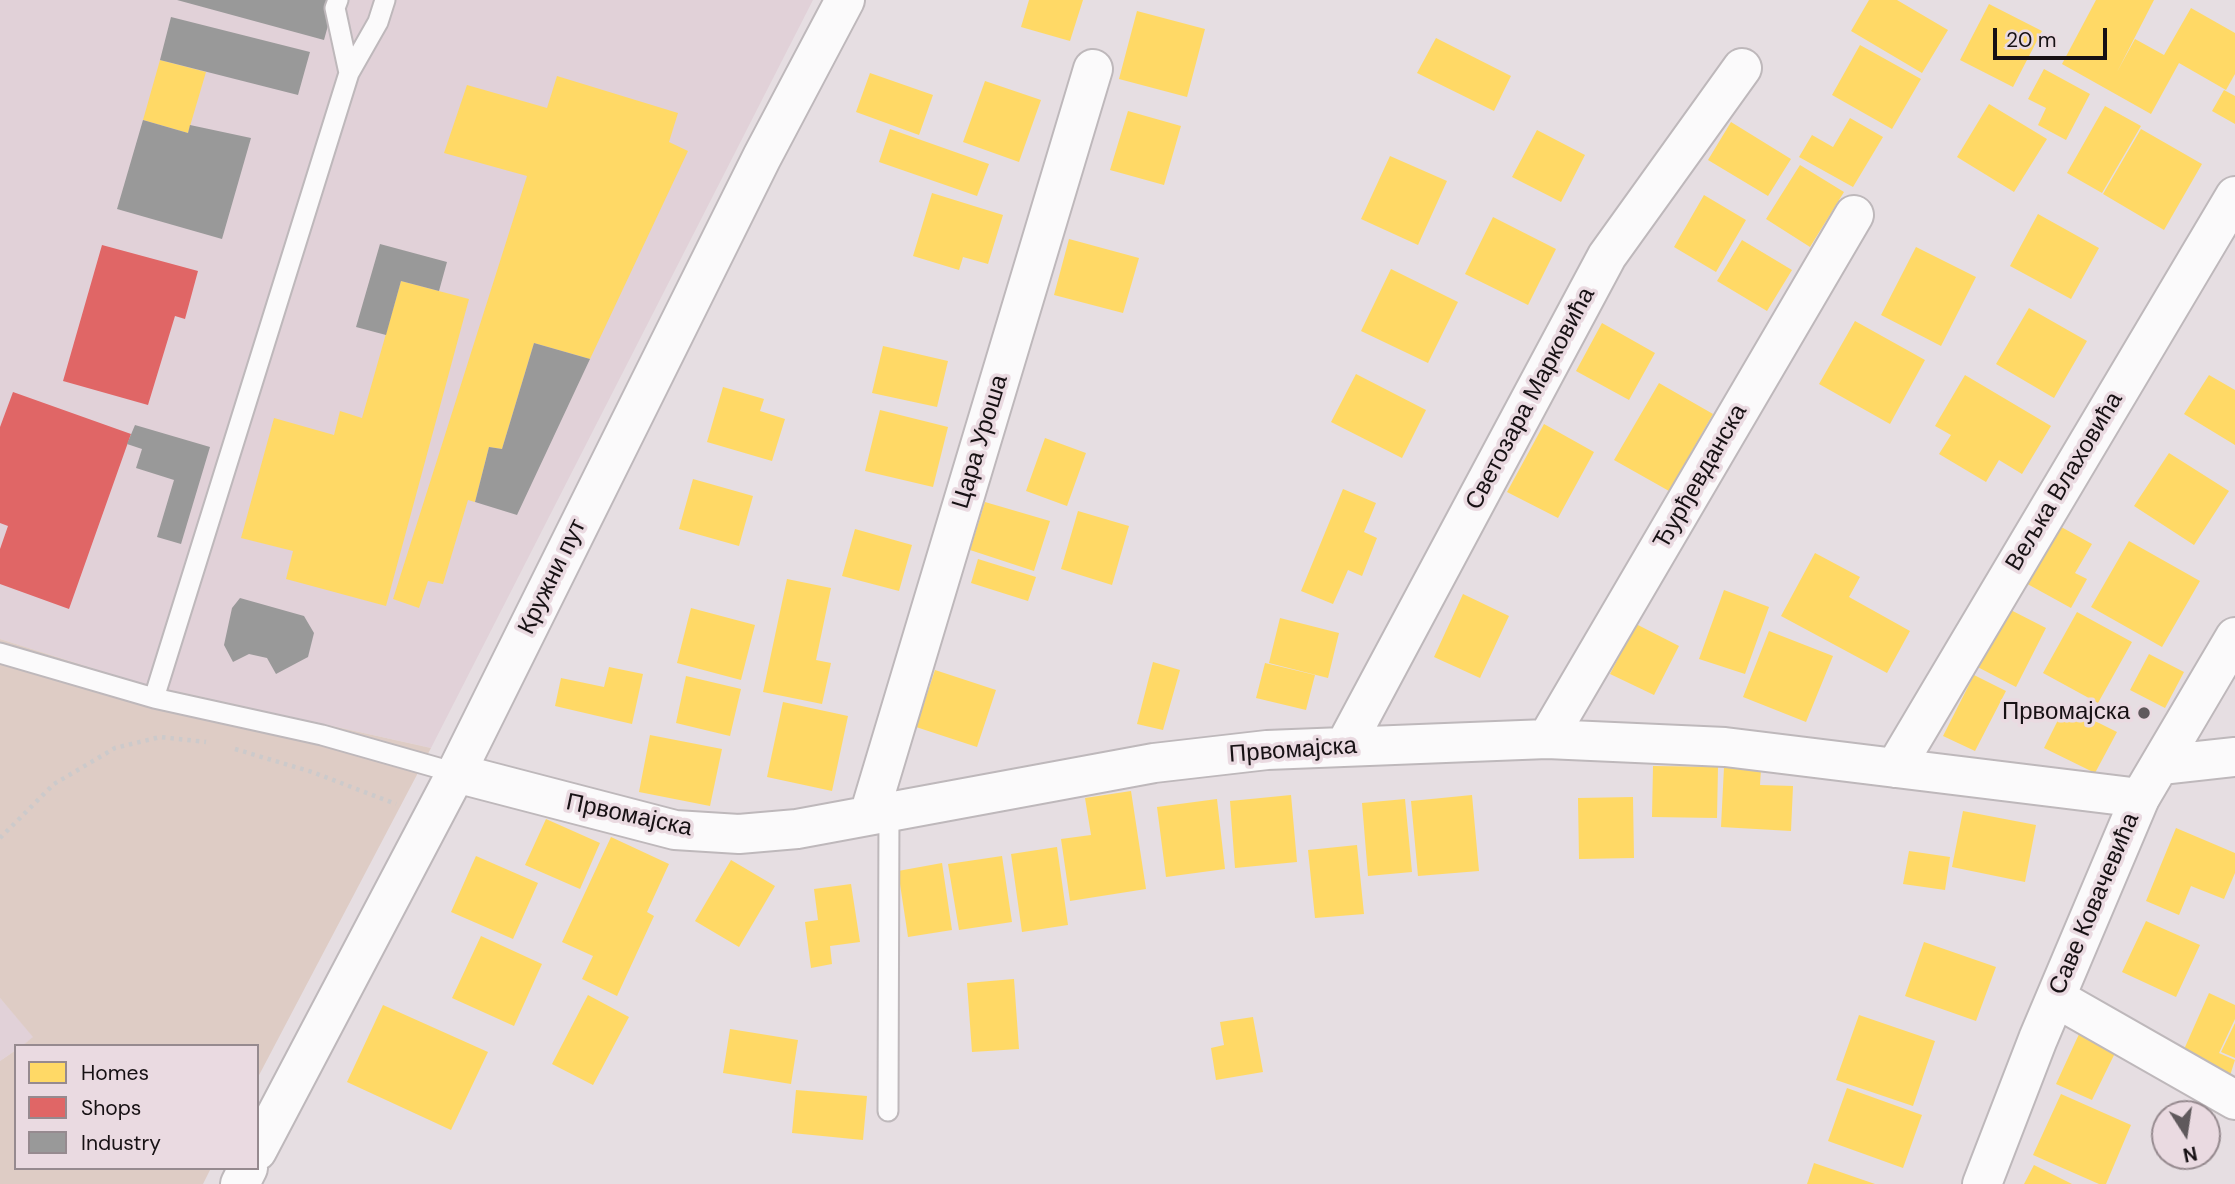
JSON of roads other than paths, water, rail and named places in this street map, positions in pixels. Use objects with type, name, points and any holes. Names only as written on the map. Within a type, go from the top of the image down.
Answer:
[{"type":"street","name":"Кружни пут","points":[[259,1148],[456,773],[762,157],[845,0]]},
{"type":"street","name":"Светозара Марковића","points":[[1345,746],[1607,256],[1742,68]]},
{"type":"street","name":"Цара Уроша","points":[[879,813],[1093,69]]},
{"type":"street","name":"Вељка Влаховића","points":[[1895,768],[2235,196]]},
{"type":"street","name":"Ђурђевданска","points":[[1547,739],[1854,215]]},
{"type":"street","name":"Саве Ковачевића","points":[[1982,1184],[2140,798],[2235,637]]},
{"type":"street","name":"Првомајска","points":[[456,773],[675,830],[739,834],[797,829],[1154,763],[1267,750],[1547,739],[1725,747],[2140,798]]},
{"type":"street","points":[[2161,765],[2235,757]]},
{"type":"street","points":[[2056,998],[2235,1100]]},
{"type":"lane","points":[[338,0],[335,8],[349,74]]},
{"type":"lane","points":[[154,698],[349,74],[378,22],[385,0]]},
{"type":"lane","points":[[0,653],[154,698],[323,735],[456,773]]},
{"type":"lane","points":[[879,813],[888,1111]]},
{"type":"place","name":"Првомајска","points":[[2144,713]]}]
